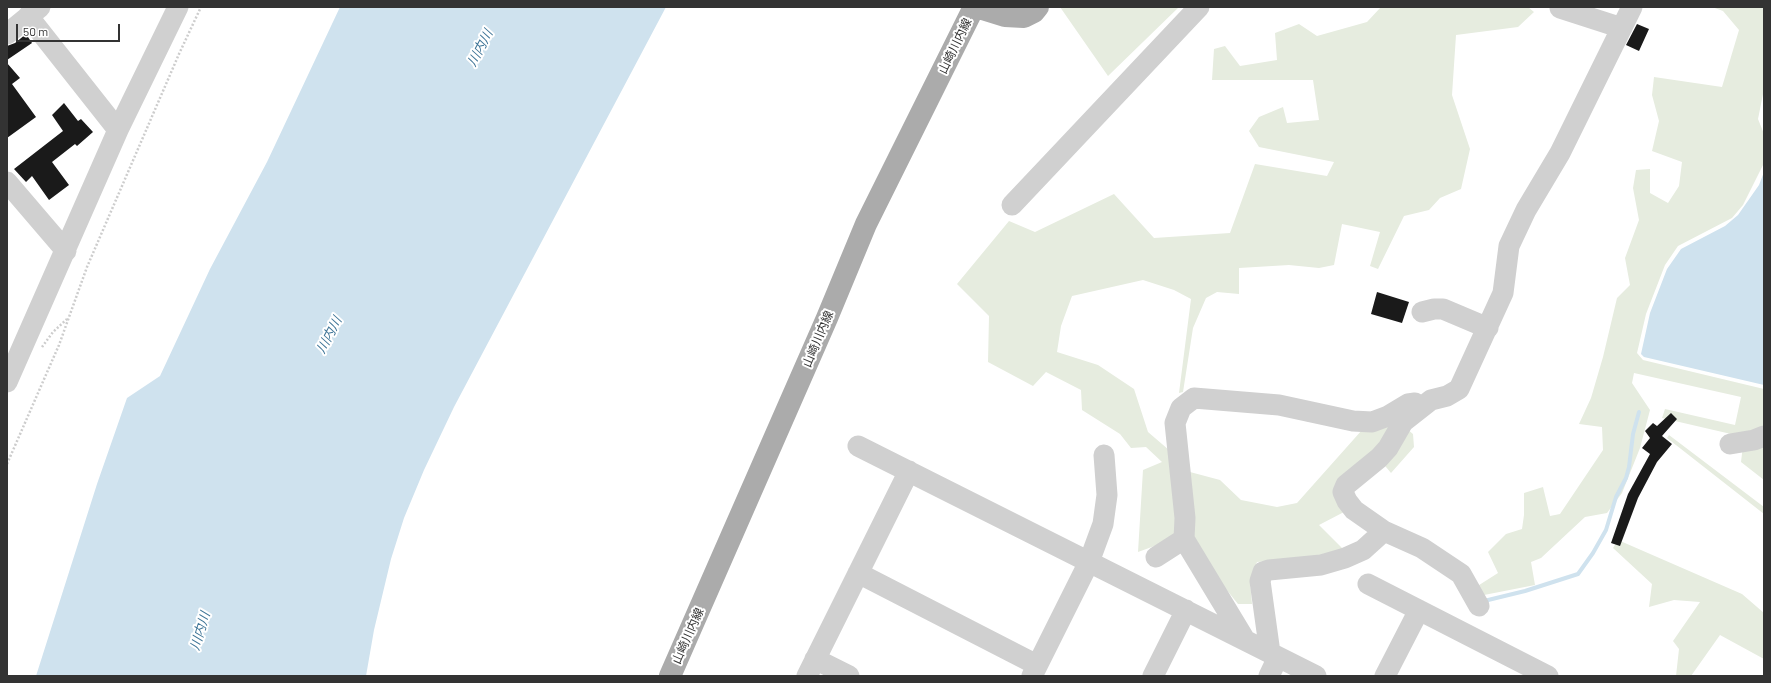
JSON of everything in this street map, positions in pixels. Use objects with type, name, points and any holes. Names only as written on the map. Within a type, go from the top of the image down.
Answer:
[{"type":"main road","name":"山崎川内線","points":[[670,676],[824,325],[866,224],[975,7],[1005,16],[1024,17],[1034,12],[1038,7]]},
{"type":"street","points":[[9,370],[66,251],[118,130],[178,7]]},
{"type":"street","points":[[1012,205],[1199,7]]},
{"type":"street","points":[[1245,640],[1184,539],[1185,518],[1175,423],[1181,408],[1194,398],[1279,405],[1353,421],[1372,422],[1388,416],[1408,404],[1447,396],[1459,389],[1503,293],[1509,246],[1526,210],[1560,153],[1632,7]]},
{"type":"street","points":[[1560,8],[1622,28]]},
{"type":"street","points":[[7,34],[34,12],[118,130]]},
{"type":"street","points":[[7,182],[66,251]]},
{"type":"street","points":[[1422,312],[1434,309],[1443,309],[1488,328]]},
{"type":"street","points":[[1431,400],[1403,422],[1388,448],[1379,458],[1346,485],[1343,492],[1347,501],[1354,510],[1384,531],[1422,548],[1461,574],[1478,606]]},
{"type":"street","points":[[1730,444],[1764,436]]},
{"type":"street","points":[[858,446],[1316,676]]},
{"type":"street","points":[[858,573],[1035,671],[1089,562],[1103,524],[1107,494],[1104,455]]},
{"type":"street","points":[[849,676],[811,668],[909,471]]},
{"type":"street","points":[[1269,676],[1274,655],[1260,581],[1263,572],[1269,570],[1321,565],[1345,558],[1363,550],[1384,531]]},
{"type":"street","points":[[1156,557],[1184,539]]},
{"type":"street","points":[[1368,584],[1548,676]]},
{"type":"street","points":[[1153,676],[1186,610]]},
{"type":"street","points":[[1386,676],[1418,610]]},
{"type":"path","points":[[7,464],[59,345],[88,267],[179,54],[201,7]]},
{"type":"shaded area","points":[[1060,7],[1179,7],[1108,76]]},
{"type":"shaded area","points":[[1381,7],[1528,7],[1534,12],[1518,27],[1456,35],[1452,95],[1470,149],[1461,189],[1440,198],[1429,210],[1404,216],[1378,269],[1370,266],[1380,232],[1342,224],[1334,265],[1319,268],[1289,265],[1239,268],[1239,294],[1217,292],[1206,298],[1193,328],[1183,392],[1179,393],[1191,299],[1174,290],[1143,280],[1072,296],[1061,326],[1057,352],[1098,365],[1134,389],[1148,432],[1169,450],[1190,472],[1220,480],[1241,500],[1277,507],[1297,503],[1362,430],[1386,426],[1407,429],[1413,434],[1414,447],[1391,473],[1376,455],[1369,457],[1344,512],[1319,525],[1346,552],[1331,556],[1257,562],[1250,582],[1252,604],[1238,604],[1217,578],[1171,540],[1138,552],[1143,470],[1162,462],[1146,447],[1131,448],[1120,434],[1082,410],[1081,390],[1046,372],[1033,386],[988,362],[989,316],[957,284],[1009,221],[1035,232],[1114,194],[1154,238],[1230,233],[1255,164],[1327,176],[1334,162],[1259,147],[1249,131],[1259,117],[1283,107],[1287,123],[1319,120],[1313,80],[1212,80],[1214,49],[1225,46],[1240,66],[1277,60],[1275,33],[1299,24],[1317,36],[1367,22]]},
{"type":"shaded area","points":[[1712,7],[1764,7],[1764,89],[1758,119],[1764,134],[1764,163],[1743,205],[1732,218],[1678,246],[1665,265],[1646,314],[1637,353],[1643,360],[1764,389],[1764,480],[1741,462],[1744,437],[1662,418],[1665,409],[1735,425],[1741,397],[1634,373],[1632,383],[1650,410],[1640,448],[1622,493],[1607,513],[1585,517],[1541,558],[1531,562],[1535,585],[1484,595],[1476,587],[1498,573],[1488,552],[1506,534],[1522,529],[1524,515],[1524,493],[1543,487],[1550,516],[1560,514],[1603,450],[1602,427],[1579,424],[1591,398],[1603,357],[1617,298],[1630,285],[1625,258],[1639,220],[1633,188],[1636,170],[1650,169],[1650,193],[1668,203],[1679,186],[1682,162],[1652,151],[1659,121],[1652,95],[1654,77],[1722,87],[1739,30],[1723,11]]},
{"type":"shaded area","points":[[1669,435],[1764,507],[1764,514],[1667,438]]},
{"type":"shaded area","points":[[1618,540],[1742,594],[1764,613],[1764,659],[1720,635],[1691,676],[1676,676],[1679,649],[1673,641],[1700,602],[1674,600],[1649,607],[1652,584],[1613,548]]},
{"type":"water","name":"川内川","points":[[340,7],[666,7],[454,407],[424,470],[404,518],[391,559],[374,630],[366,676],[36,676],[97,484],[127,398],[160,376],[210,269],[267,162]]},
{"type":"water","points":[[1764,172],[1764,385],[1644,357],[1641,354],[1650,313],[1667,269],[1681,249],[1725,226],[1738,215],[1759,185]]},
{"type":"building","points":[[1637,24],[1649,29],[1639,51],[1626,45]]},
{"type":"building","points":[[26,34],[32,43],[7,60],[7,46],[15,43]]},
{"type":"building","points":[[7,63],[20,78],[12,84],[36,117],[7,138]]},
{"type":"building","points":[[64,103],[78,121],[81,119],[93,132],[77,146],[75,144],[52,162],[69,185],[49,200],[32,176],[26,182],[14,169],[63,131],[52,115]]},
{"type":"building","points":[[1377,292],[1409,302],[1402,323],[1371,314]]},
{"type":"building","points":[[1671,413],[1677,419],[1662,436],[1672,444],[1657,462],[1638,498],[1620,546],[1611,543],[1628,494],[1650,454],[1642,448],[1650,438],[1645,431],[1653,423],[1657,426]]},
{"type":"waterway","points":[[1484,601],[1525,591],[1578,574],[1593,553],[1606,530],[1616,497],[1626,478],[1629,467],[1633,434],[1639,412]]}]
